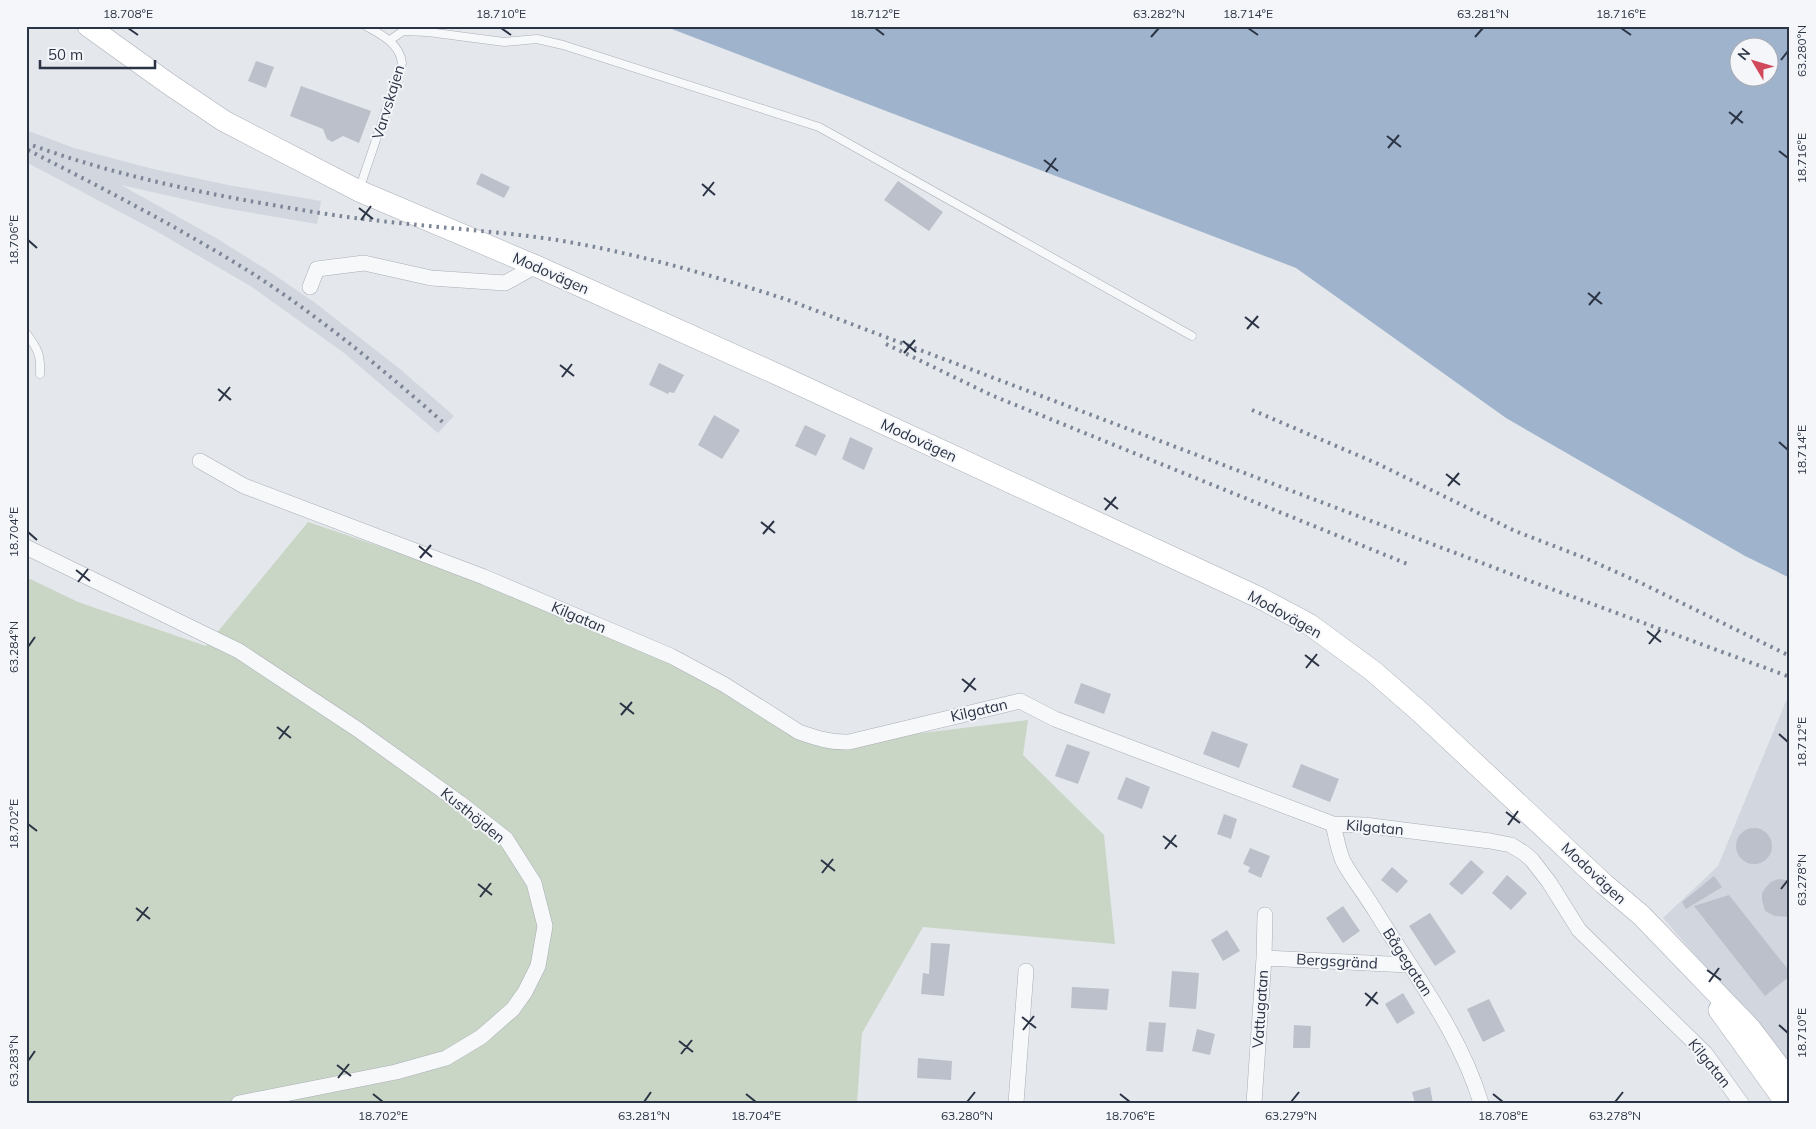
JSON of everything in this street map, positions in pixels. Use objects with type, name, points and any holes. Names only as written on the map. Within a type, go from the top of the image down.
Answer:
[{"type":"main road","name":"Modovägen","points":[[88,26],[166,82],[224,120],[359,191],[536,266],[792,381],[1258,597],[1309,624],[1373,671],[1641,915],[1750,1028],[1790,1081]]},
{"type":"main road","name":"Modovägen","points":[[1682,956],[1736,1036],[1786,1103]]},
{"type":"street","points":[[310,287],[317,270],[364,263],[431,278],[505,283],[536,266]]},
{"type":"street","name":"Kilgatan","points":[[200,461],[244,486],[484,577],[671,656],[725,685],[799,732],[812,737],[835,743],[849,742],[1020,701],[1055,719],[1334,824],[1364,825],[1511,845],[1532,860],[1549,882],[1579,930],[1705,1053],[1741,1103]]},
{"type":"street","name":"Kusthöjden","points":[[26,547],[239,651],[357,729],[460,803],[506,839],[534,883],[546,926],[538,966],[525,992],[513,1009],[481,1037],[446,1058],[396,1072],[239,1103]]},
{"type":"street","name":"Bågegatan","points":[[1334,824],[1337,841],[1344,861],[1428,993],[1462,1053],[1475,1082],[1481,1103]]},
{"type":"street","name":"Vattugatan","points":[[1254,1103],[1264,958],[1265,915]]},
{"type":"street","name":"Bergsgränd","points":[[1264,958],[1409,965]]},
{"type":"street","points":[[1016,1103],[1026,971]]},
{"type":"lane","points":[[366,26],[390,40],[403,31],[428,32],[504,42],[536,39],[563,45],[820,127],[1192,336]]},
{"type":"lane","name":"Varvskajen","points":[[359,191],[401,66],[401,57],[390,40]]},
{"type":"lane","points":[[26,333],[37,348],[40,374]]},
{"type":"shaded area","points":[[26,130],[74,148],[153,169],[228,185],[321,201],[317,224],[223,208],[121,185],[216,238],[314,302],[400,369],[454,416],[438,433],[344,353],[252,287],[156,231],[26,162]]},
{"type":"shaded area","points":[[1786,701],[1790,703],[1790,1064],[1663,918],[1718,866]]},
{"type":"green space","points":[[308,522],[420,560],[671,656],[799,732],[849,742],[1028,720],[1023,755],[1104,835],[1115,944],[923,927],[862,1033],[857,1103],[26,1103],[26,577],[78,602],[206,646]]},
{"type":"water","points":[[664,26],[1790,26],[1790,578],[1745,556],[1506,418],[1296,268]]},
{"type":"building","points":[[256,61],[274,67],[266,88],[248,81]]},
{"type":"building","points":[[301,86],[371,111],[359,143],[343,136],[332,142],[327,139],[323,129],[290,116]]},
{"type":"building","points":[[481,173],[510,187],[504,198],[476,184]]},
{"type":"building","points":[[898,181],[943,212],[929,231],[884,200]]},
{"type":"building","points":[[659,363],[684,375],[674,393],[669,392],[668,394],[649,385]]},
{"type":"building","points":[[714,415],[740,430],[722,459],[698,445]]},
{"type":"building","points":[[805,425],[826,435],[816,456],[795,446]]},
{"type":"building","points":[[850,437],[873,448],[864,470],[842,459]]},
{"type":"building","points":[[1081,683],[1111,694],[1104,714],[1074,703]]},
{"type":"building","points":[[1212,731],[1248,744],[1239,768],[1203,754]]},
{"type":"building","points":[[1067,744],[1090,752],[1078,784],[1055,776]]},
{"type":"building","points":[[1301,764],[1339,779],[1330,802],[1292,787]]},
{"type":"building","points":[[1126,777],[1150,787],[1142,809],[1117,799]]},
{"type":"building","points":[[1224,814],[1237,819],[1231,839],[1217,834]]},
{"type":"building","points":[[1754,828],[1761,829],[1767,833],[1771,839],[1771,853],[1767,859],[1761,863],[1754,864],[1747,863],[1741,859],[1737,853],[1736,846],[1737,839],[1741,833],[1747,829]]},
{"type":"building","points":[[1250,848],[1270,856],[1261,878],[1248,872],[1250,867],[1243,864]]},
{"type":"building","points":[[1471,860],[1484,872],[1462,895],[1449,884]]},
{"type":"building","points":[[1392,867],[1408,881],[1397,893],[1381,880]]},
{"type":"building","points":[[1507,875],[1527,893],[1511,910],[1492,893]]},
{"type":"building","points":[[1714,876],[1722,887],[1686,909],[1682,902]]},
{"type":"building","points":[[1778,879],[1790,882],[1790,917],[1775,916],[1765,911],[1762,893],[1771,882]]},
{"type":"building","points":[[1729,895],[1790,972],[1790,976],[1765,996],[1694,906]]},
{"type":"building","points":[[1343,906],[1360,931],[1343,943],[1326,918]]},
{"type":"building","points":[[1430,913],[1456,952],[1435,966],[1409,926]]},
{"type":"building","points":[[1227,930],[1240,951],[1223,961],[1211,940]]},
{"type":"building","points":[[931,943],[950,944],[944,996],[921,994],[923,973],[929,974]]},
{"type":"building","points":[[1172,971],[1199,973],[1196,1009],[1169,1007]]},
{"type":"building","points":[[1072,987],[1109,989],[1107,1010],[1071,1008]]},
{"type":"building","points":[[1403,993],[1415,1013],[1397,1024],[1385,1004]]},
{"type":"building","points":[[1489,999],[1505,1031],[1483,1042],[1467,1009]]},
{"type":"building","points":[[1149,1022],[1166,1023],[1163,1052],[1146,1051]]},
{"type":"building","points":[[1294,1025],[1311,1026],[1310,1048],[1293,1048]]},
{"type":"building","points":[[1197,1029],[1215,1034],[1210,1055],[1192,1051]]},
{"type":"building","points":[[918,1058],[952,1061],[951,1080],[917,1078]]},
{"type":"building","points":[[1430,1087],[1433,1103],[1415,1103],[1412,1092]]},
{"type":"railway","points":[[26,143],[113,171],[231,198],[351,217],[557,240],[644,258],[731,282],[788,300],[1511,574],[1790,677]]},
{"type":"railway","points":[[28,150],[116,195],[258,277],[307,311],[355,348],[446,425]]},
{"type":"railway","points":[[886,344],[991,395],[1410,565]]},
{"type":"railway","points":[[1252,410],[1376,463],[1515,531],[1585,558],[1643,584],[1790,656]]}]
